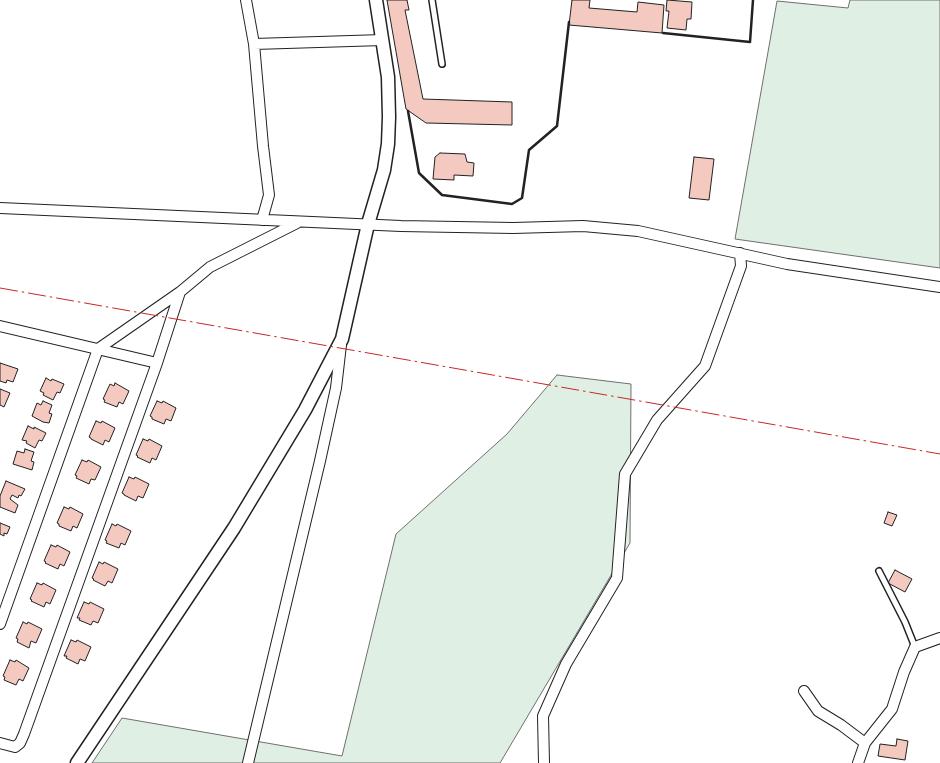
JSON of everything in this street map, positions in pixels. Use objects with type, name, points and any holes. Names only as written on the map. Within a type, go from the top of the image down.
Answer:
[{"type":"street","points":[[246,0],[254,44],[269,194],[262,220]]},
{"type":"street","points":[[248,763],[320,462],[336,388],[342,339],[368,224],[384,170],[388,144],[388,77],[376,0]]},
{"type":"street","points":[[254,44],[383,40]]},
{"type":"street","points":[[0,208],[402,226],[583,226],[638,231],[787,264],[940,287]]},
{"type":"street","points":[[0,624],[98,349],[180,292],[210,267],[299,222]]},
{"type":"street","points":[[544,763],[543,716],[566,664],[617,578],[625,474],[657,420],[705,366],[741,266],[740,253]]},
{"type":"street","points":[[0,742],[14,747],[20,743],[24,734],[157,363],[180,292]]},
{"type":"street","points":[[0,326],[157,363]]},
{"type":"street","points":[[77,763],[234,528],[305,410],[342,339]]},
{"type":"street","points":[[858,763],[866,743],[892,709],[904,672],[915,647],[940,638]]},
{"type":"street","points":[[804,691],[818,711],[866,743]]},
{"type":"lane","points":[[432,0],[442,64]]},
{"type":"lane","points":[[879,571],[905,622],[915,647]]},
{"type":"green space","points":[[850,0],[940,0],[940,268],[735,239],[777,1],[848,8]]},
{"type":"green space","points":[[557,375],[631,384],[630,543],[500,763],[92,763],[122,718],[342,756],[396,534],[507,434]]},
{"type":"building","points":[[387,0],[407,0],[409,10],[405,10],[423,99],[512,102],[512,125],[426,123],[406,109]]},
{"type":"building","points":[[572,0],[590,0],[589,8],[637,12],[638,2],[664,5],[662,33],[569,25]]},
{"type":"building","points":[[667,0],[692,2],[691,19],[687,19],[686,30],[667,28],[669,11],[666,11]]},
{"type":"building","points":[[440,153],[465,154],[467,162],[474,163],[473,176],[454,175],[454,180],[433,179],[435,157]]},
{"type":"building","points":[[694,157],[714,159],[709,200],[689,198]]},
{"type":"building","points":[[0,363],[18,369],[13,382],[7,380],[6,383],[0,381]]},
{"type":"building","points":[[46,378],[64,384],[60,393],[57,392],[53,400],[43,395],[44,393],[40,391]]},
{"type":"building","points":[[115,383],[129,391],[123,404],[119,402],[117,407],[104,402],[105,400],[103,399],[110,384],[114,386]]},
{"type":"building","points":[[0,389],[10,393],[4,407],[0,405]]},
{"type":"building","points":[[43,401],[52,405],[49,413],[52,414],[49,423],[32,416],[37,403],[41,405]]},
{"type":"building","points":[[157,401],[162,403],[163,401],[176,408],[171,421],[166,419],[164,424],[152,419],[150,416]]},
{"type":"building","points":[[96,421],[101,423],[102,421],[115,428],[109,442],[105,440],[103,445],[89,437]]},
{"type":"building","points":[[28,426],[46,433],[42,441],[39,440],[35,448],[26,443],[27,441],[22,440]]},
{"type":"building","points":[[143,439],[148,441],[149,439],[162,446],[156,460],[152,458],[150,463],[136,455]]},
{"type":"building","points":[[25,449],[34,452],[31,461],[34,462],[32,470],[13,464],[17,451],[24,453]]},
{"type":"building","points":[[82,460],[87,462],[88,460],[101,467],[95,480],[91,479],[89,484],[76,478],[77,476],[75,475]]},
{"type":"building","points":[[129,477],[134,479],[135,477],[149,484],[143,498],[138,496],[136,501],[122,493]]},
{"type":"building","points":[[6,481],[25,489],[18,498],[12,495],[10,499],[18,505],[15,513],[0,507],[0,496]]},
{"type":"building","points":[[64,507],[69,509],[70,507],[83,514],[77,528],[73,526],[71,531],[59,526],[57,523]]},
{"type":"building","points":[[888,512],[897,515],[892,526],[884,523]]},
{"type":"building","points":[[0,523],[10,527],[7,534],[4,533],[4,536],[0,534]]},
{"type":"building","points":[[112,524],[116,526],[117,524],[131,531],[125,545],[121,543],[119,548],[106,543],[107,541],[105,540]]},
{"type":"building","points":[[51,545],[56,547],[57,545],[70,552],[64,566],[60,564],[58,569],[44,561]]},
{"type":"building","points":[[99,562],[103,564],[104,562],[118,569],[112,583],[108,581],[105,586],[92,578]]},
{"type":"building","points":[[895,570],[912,579],[905,592],[888,583]]},
{"type":"building","points":[[37,583],[42,585],[43,583],[56,590],[50,604],[46,602],[44,607],[30,599]]},
{"type":"building","points":[[84,602],[89,604],[90,602],[104,609],[98,623],[93,621],[91,625],[77,618]]},
{"type":"building","points":[[23,622],[27,624],[28,622],[42,629],[36,643],[31,641],[29,648],[17,642],[18,639],[16,638]]},
{"type":"building","points":[[71,640],[76,642],[77,640],[91,647],[85,661],[80,659],[78,664],[64,656]]},
{"type":"building","points":[[10,660],[15,662],[16,660],[29,668],[23,681],[19,679],[16,685],[4,680],[5,677],[3,676]]},
{"type":"building","points":[[897,739],[908,741],[905,760],[878,756],[880,744],[896,746]]},
{"type":"wall","points":[[663,33],[750,42],[753,0]]},
{"type":"wall","points":[[408,111],[419,173],[442,195],[512,204],[522,198],[529,150],[557,126],[569,22]]},
{"type":"power","points":[[0,288],[940,454]]}]
